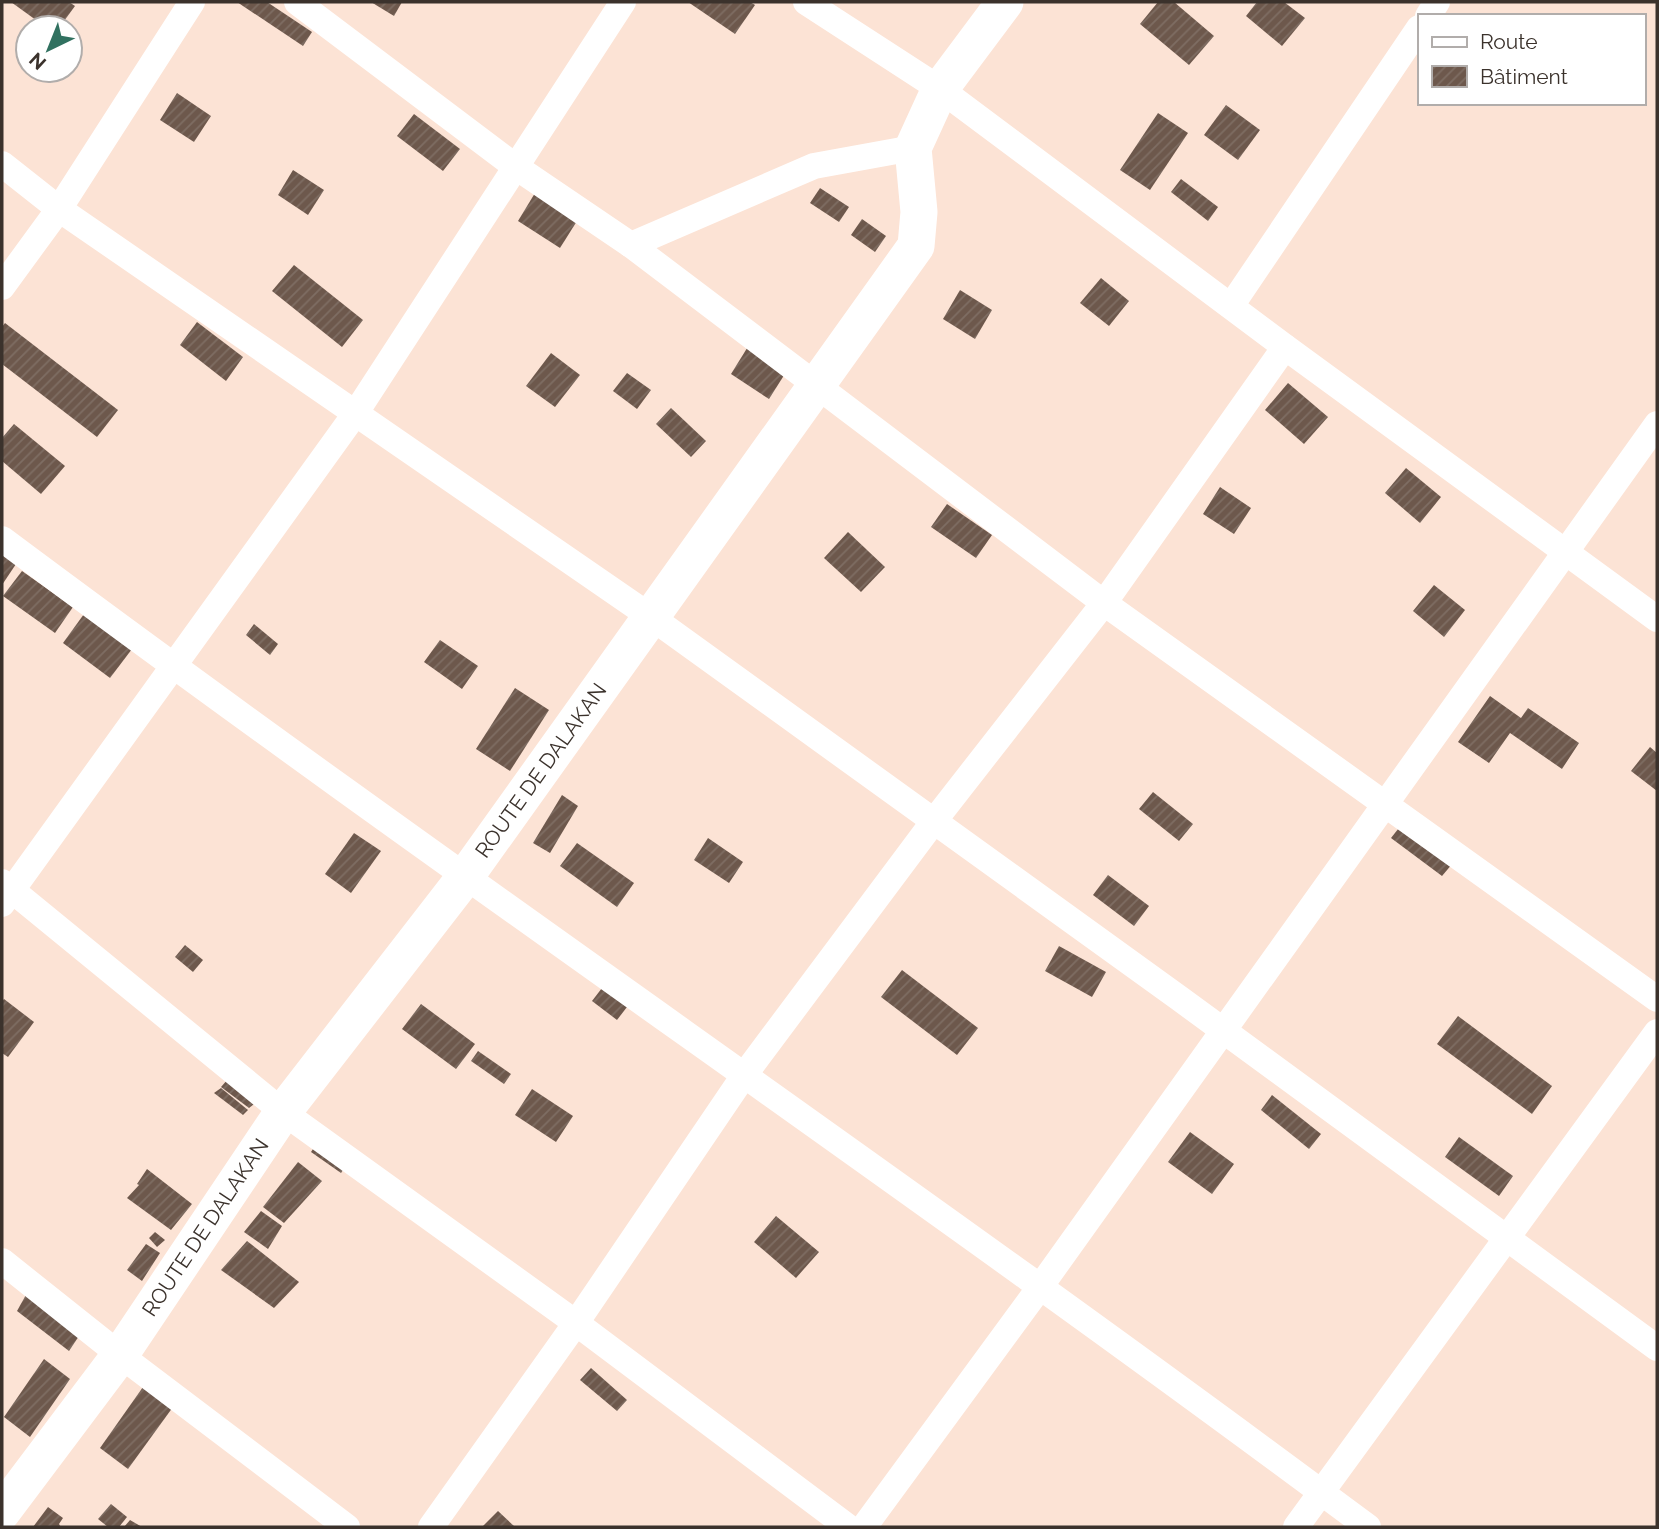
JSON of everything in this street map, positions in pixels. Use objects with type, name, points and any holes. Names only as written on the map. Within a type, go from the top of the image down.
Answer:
[{"type":"street","points":[[2,287],[59,209],[192,2]]},
{"type":"street","points":[[297,2],[516,167],[631,245],[1104,603],[1657,999]]},
{"type":"street","points":[[623,2],[355,414],[5,891],[283,1112],[576,1323],[848,1527]]},
{"type":"street","points":[[806,2],[940,89],[1285,347],[1657,619]]},
{"type":"street","points":[[631,245],[814,166],[912,148],[940,89],[1005,2]]},
{"type":"street","points":[[1231,306],[1418,29]]},
{"type":"street","name":"ROUTE DE DALAKAN","points":[[2,1512],[120,1355],[283,1112],[465,877],[916,246],[919,212],[912,148]]},
{"type":"street","points":[[2,164],[59,209],[651,617],[1657,1348]]},
{"type":"street","points":[[431,1527],[576,1323],[745,1074],[934,821],[1104,603],[1285,347]]},
{"type":"street","points":[[864,1527],[1040,1287],[1657,424]]},
{"type":"street","points":[[2,539],[172,666],[745,1074],[1368,1527]]},
{"type":"street","points":[[1296,1527],[1657,1032]]},
{"type":"street","points":[[2,1261],[120,1355],[347,1527]]},
{"type":"building","points":[[11,2],[69,2],[75,6],[69,14],[28,14]]},
{"type":"building","points":[[237,2],[267,2],[312,32],[303,46]]},
{"type":"building","points":[[371,2],[402,2],[394,16]]},
{"type":"building","points":[[688,2],[750,2],[755,5],[735,34]]},
{"type":"building","points":[[1158,2],[1174,2],[1214,36],[1189,65],[1140,24]]},
{"type":"building","points":[[1257,2],[1284,2],[1305,18],[1282,46],[1246,16]]},
{"type":"building","points":[[177,93],[211,116],[194,142],[160,120]]},
{"type":"building","points":[[1226,105],[1260,130],[1238,160],[1204,135]]},
{"type":"building","points":[[1158,113],[1188,133],[1150,190],[1120,170]]},
{"type":"building","points":[[414,114],[460,149],[443,171],[397,136]]},
{"type":"building","points":[[293,170],[324,190],[308,215],[278,195]]},
{"type":"building","points":[[1181,179],[1218,207],[1208,221],[1171,192]]},
{"type":"building","points":[[820,188],[849,207],[839,222],[810,203]]},
{"type":"building","points":[[535,193],[577,221],[560,248],[518,221]]},
{"type":"building","points":[[862,219],[886,236],[875,252],[851,235]]},
{"type":"building","points":[[294,265],[363,320],[342,347],[272,291]]},
{"type":"building","points":[[1101,278],[1129,301],[1109,326],[1080,303]]},
{"type":"building","points":[[960,290],[992,310],[975,339],[943,319]]},
{"type":"building","points":[[197,322],[243,357],[226,381],[180,345]]},
{"type":"building","points":[[5,323],[118,410],[97,437],[2,364],[2,327]]},
{"type":"building","points":[[749,345],[788,369],[769,399],[731,374]]},
{"type":"building","points":[[551,353],[580,375],[555,407],[526,386]]},
{"type":"building","points":[[627,373],[651,390],[637,409],[613,391]]},
{"type":"building","points":[[1288,383],[1328,417],[1304,444],[1265,410]]},
{"type":"building","points":[[671,408],[706,441],[691,457],[656,424]]},
{"type":"building","points":[[14,424],[65,466],[41,494],[2,461],[2,438]]},
{"type":"building","points":[[1406,468],[1441,497],[1420,523],[1385,493]]},
{"type":"building","points":[[1220,487],[1251,508],[1234,534],[1203,514]]},
{"type":"building","points":[[947,504],[992,535],[976,558],[931,527]]},
{"type":"building","points":[[848,532],[885,567],[861,592],[824,558]]},
{"type":"building","points":[[2,546],[20,558],[2,585]]},
{"type":"building","points":[[22,571],[73,607],[55,633],[3,596]]},
{"type":"building","points":[[1434,585],[1465,610],[1444,637],[1413,611]]},
{"type":"building","points":[[84,614],[132,649],[110,678],[63,643]]},
{"type":"building","points":[[254,624],[278,644],[270,655],[246,635]]},
{"type":"building","points":[[440,640],[478,666],[462,689],[424,662]]},
{"type":"building","points":[[515,688],[549,710],[510,771],[476,749]]},
{"type":"building","points":[[1490,696],[1521,718],[1528,708],[1579,743],[1562,769],[1510,733],[1489,763],[1458,742]]},
{"type":"building","points":[[1650,747],[1657,753],[1657,791],[1631,771]]},
{"type":"building","points":[[1153,792],[1193,824],[1179,841],[1139,809]]},
{"type":"building","points":[[562,795],[578,806],[550,853],[533,843]]},
{"type":"building","points":[[1402,824],[1453,863],[1442,876],[1391,838]]},
{"type":"building","points":[[354,833],[381,851],[351,893],[325,874]]},
{"type":"building","points":[[708,838],[743,862],[729,883],[694,860]]},
{"type":"building","points":[[577,843],[634,883],[617,907],[560,866]]},
{"type":"building","points":[[1108,875],[1149,906],[1134,926],[1093,895]]},
{"type":"building","points":[[185,945],[203,960],[193,972],[175,957]]},
{"type":"building","points":[[1059,946],[1106,972],[1092,997],[1045,971]]},
{"type":"building","points":[[902,970],[978,1028],[957,1055],[881,997]]},
{"type":"building","points":[[602,988],[627,1007],[617,1020],[592,1001]]},
{"type":"building","points":[[4,999],[34,1022],[8,1057],[2,1053]]},
{"type":"building","points":[[421,1004],[475,1044],[456,1069],[402,1029]]},
{"type":"building","points":[[1458,1016],[1552,1086],[1532,1114],[1437,1044]]},
{"type":"building","points":[[478,1051],[511,1074],[504,1084],[471,1061]]},
{"type":"building","points":[[228,1079],[258,1101],[249,1108],[221,1087]]},
{"type":"building","points":[[221,1088],[248,1110],[243,1115],[214,1093]]},
{"type":"building","points":[[532,1089],[573,1116],[556,1142],[515,1115]]},
{"type":"building","points":[[1272,1095],[1321,1134],[1309,1149],[1261,1110]]},
{"type":"building","points":[[1190,1132],[1234,1164],[1212,1194],[1168,1162]]},
{"type":"building","points":[[1459,1137],[1513,1176],[1499,1196],[1445,1157]]},
{"type":"building","points":[[317,1143],[347,1164],[341,1173],[311,1152]]},
{"type":"building","points":[[298,1162],[322,1181],[284,1223],[263,1207]]},
{"type":"building","points":[[147,1169],[192,1204],[171,1230],[127,1198],[139,1185],[137,1184]]},
{"type":"building","points":[[261,1211],[282,1226],[268,1249],[244,1232]]},
{"type":"building","points":[[776,1216],[819,1252],[796,1278],[754,1242]]},
{"type":"building","points":[[155,1232],[165,1240],[157,1247],[149,1238]]},
{"type":"building","points":[[247,1241],[299,1282],[274,1308],[221,1270]]},
{"type":"building","points":[[146,1244],[160,1253],[142,1281],[127,1270]]},
{"type":"building","points":[[27,1293],[81,1333],[69,1351],[17,1311]]},
{"type":"building","points":[[44,1359],[70,1379],[30,1437],[4,1417]]},
{"type":"building","points":[[591,1368],[627,1400],[617,1411],[580,1380]]},
{"type":"building","points":[[143,1387],[173,1407],[128,1469],[100,1448]]},
{"type":"building","points":[[111,1504],[127,1517],[119,1527],[108,1527],[98,1519]]},
{"type":"building","points":[[48,1507],[63,1518],[59,1524],[61,1527],[33,1527]]},
{"type":"building","points":[[498,1511],[515,1527],[482,1527]]},
{"type":"building","points":[[130,1520],[142,1527],[124,1527]]}]
